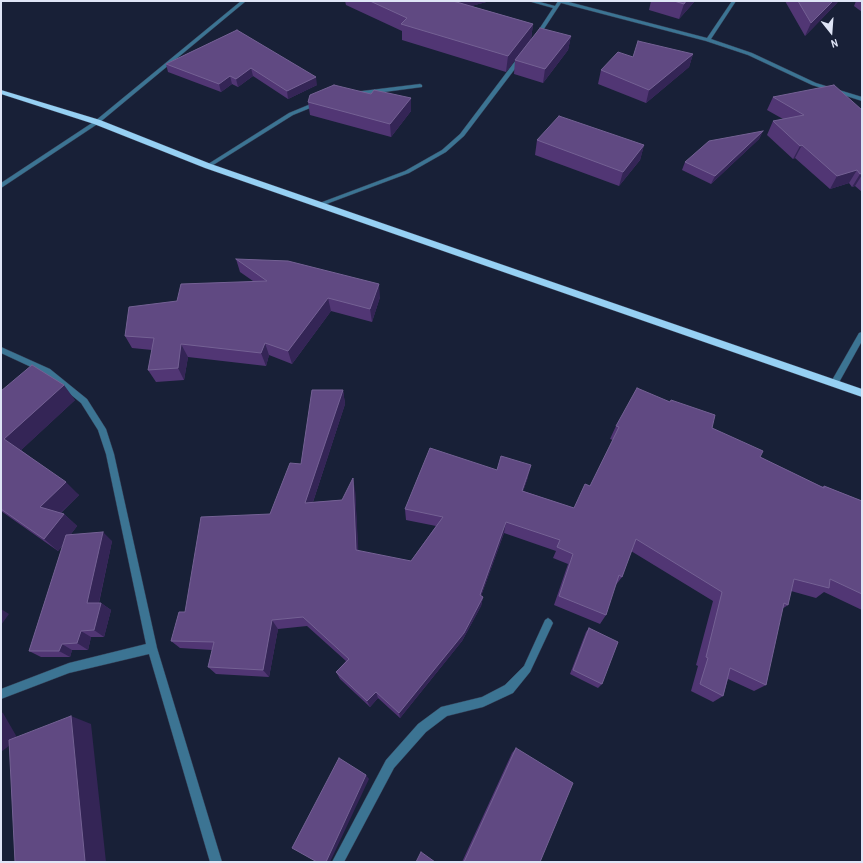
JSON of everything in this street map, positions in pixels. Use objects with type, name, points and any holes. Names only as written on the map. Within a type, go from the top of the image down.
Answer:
[{"type":"highway","points":[[1,92],[97,122],[208,166],[862,393]]},
{"type":"street","points":[[1,186],[97,122],[244,1]]},
{"type":"street","points":[[530,1],[555,7]]},
{"type":"street","points":[[533,43],[560,1],[708,40],[750,54],[814,84],[862,99]]},
{"type":"street","points":[[708,40],[734,1]]},
{"type":"street","points":[[319,205],[407,172],[444,151],[462,135],[524,54]]},
{"type":"street","points":[[350,94],[420,86]]},
{"type":"street","points":[[208,166],[291,114],[327,99]]},
{"type":"street","points":[[834,384],[862,335]]},
{"type":"street","points":[[1,350],[47,371],[84,401],[102,429],[110,454],[152,648],[216,862]]},
{"type":"street","points":[[338,862],[390,764],[422,728],[445,711],[483,702],[508,689],[527,669],[548,623]]},
{"type":"street","points":[[1,694],[68,668],[152,648]]},
{"type":"building","points":[[370,1],[453,1],[533,24],[508,56],[401,24],[407,18]]},
{"type":"building","points":[[674,1],[686,1],[684,4]]},
{"type":"building","points":[[798,1],[833,1],[811,23]]},
{"type":"building","points":[[540,28],[571,36],[545,69],[515,60]]},
{"type":"building","points":[[237,30],[316,77],[287,91],[251,68],[236,79],[230,76],[219,84],[166,64]]},
{"type":"building","points":[[638,41],[693,54],[649,90],[601,70],[618,52],[633,57]]},
{"type":"building","points":[[334,85],[371,94],[374,90],[411,98],[390,124],[308,102],[310,95]]},
{"type":"building","points":[[834,85],[862,110],[862,173],[860,174],[857,170],[837,176],[802,145],[800,146],[773,121],[804,115],[773,97]]},
{"type":"building","points":[[559,116],[644,145],[623,172],[537,140]]},
{"type":"building","points":[[763,131],[715,176],[685,162],[709,141]]},
{"type":"building","points":[[236,259],[288,261],[379,284],[370,309],[328,298],[288,351],[265,343],[261,353],[181,344],[178,368],[148,370],[154,338],[125,336],[129,307],[177,301],[181,284],[267,281]]},
{"type":"building","points":[[32,365],[64,385],[4,439],[66,482],[40,507],[64,514],[44,539],[1,509],[1,391]]},
{"type":"building","points":[[637,388],[670,402],[671,400],[715,415],[712,428],[763,451],[760,457],[824,488],[824,486],[862,501],[862,594],[830,579],[829,588],[794,579],[788,605],[784,603],[766,685],[730,668],[723,696],[700,684],[708,658],[706,657],[722,592],[636,539],[622,577],[619,575],[606,615],[559,596],[573,554],[557,547],[560,540],[506,522],[480,595],[483,597],[464,633],[399,713],[376,692],[367,701],[336,672],[349,659],[303,617],[272,620],[263,670],[208,667],[214,642],[171,641],[179,612],[185,612],[201,517],[270,514],[290,463],[301,464],[312,390],[343,390],[305,503],[342,500],[353,478],[356,550],[411,561],[443,517],[405,509],[430,448],[497,470],[501,456],[531,465],[522,491],[574,508],[585,484],[590,486],[619,427],[616,426]]},
{"type":"building","points":[[103,532],[87,603],[101,603],[94,630],[81,631],[77,643],[62,644],[59,651],[29,651],[66,535]]},
{"type":"building","points":[[589,628],[618,642],[602,684],[573,670]]},
{"type":"building","points":[[71,716],[85,861],[15,862],[9,740]]},
{"type":"building","points":[[516,748],[573,783],[540,862],[464,862]]},
{"type":"building","points":[[339,758],[366,775],[326,862],[317,862],[292,848]]},
{"type":"building","points":[[421,852],[435,862],[416,862]]}]
